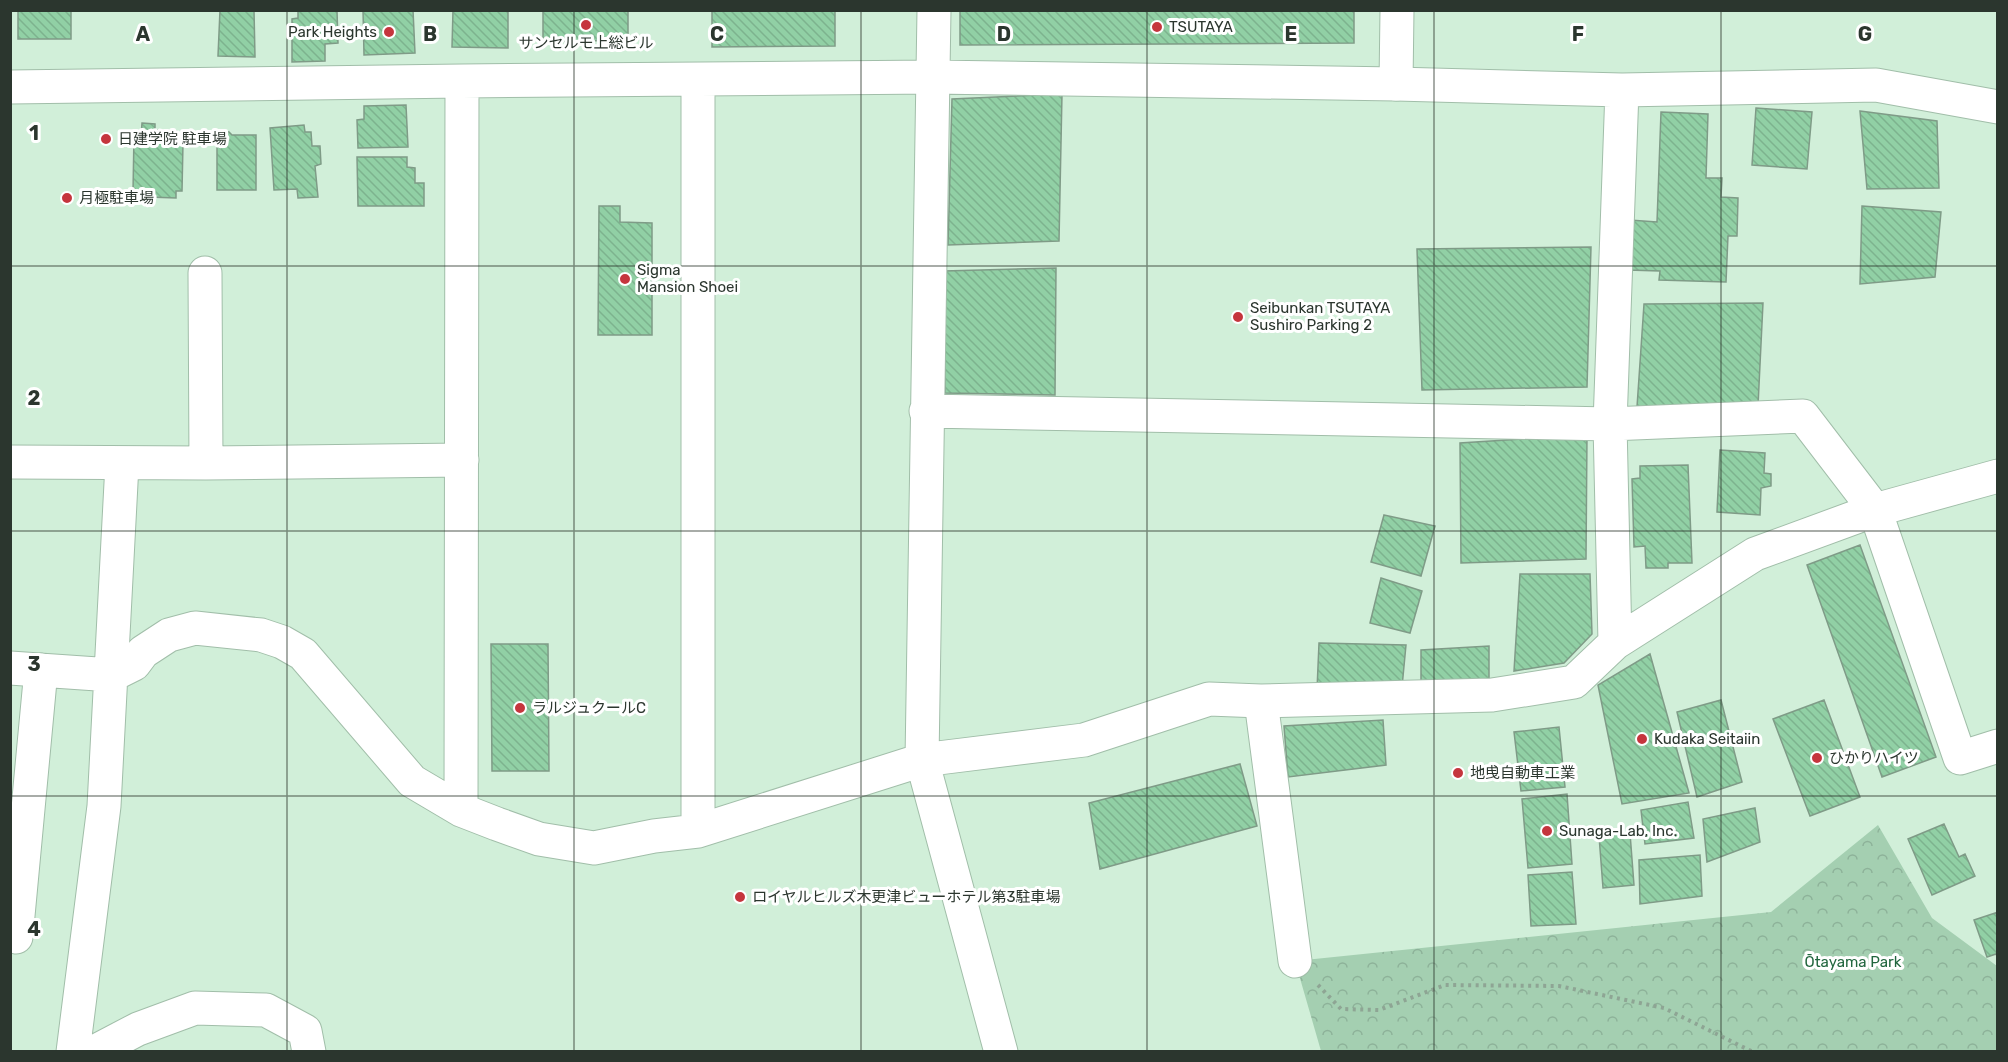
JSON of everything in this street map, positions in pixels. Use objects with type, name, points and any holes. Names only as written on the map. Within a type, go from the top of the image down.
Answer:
[{"type":"street","points":[[934,10],[922,760],[1001,1052]]},
{"type":"street","points":[[1396,84],[1397,10]]},
{"type":"street","points":[[10,87],[933,77],[1622,90],[1876,86],[1998,107]]},
{"type":"street","points":[[461,810],[462,81]]},
{"type":"street","points":[[698,81],[698,831]]},
{"type":"street","points":[[1615,644],[1610,424],[1622,90]]},
{"type":"street","points":[[205,273],[206,463]]},
{"type":"street","points":[[926,411],[1610,424],[1803,416],[1875,510],[1960,758],[1998,746]]},
{"type":"street","points":[[10,462],[122,464],[462,460]]},
{"type":"street","points":[[74,1052],[104,806],[122,464]]},
{"type":"street","points":[[16,937],[26,669],[112,675],[134,664],[143,652],[169,635],[195,628],[261,634],[282,642],[303,654],[412,781],[461,810],[539,839],[594,848],[654,836],[698,831],[922,760],[1084,740],[1209,699],[1261,701],[1492,695],[1574,682],[1615,644],[1755,554],[1875,510],[1998,476]]},
{"type":"street","points":[[1261,701],[1295,961]]},
{"type":"street","points":[[94,1052],[138,1029],[195,1008],[266,1010],[305,1031],[309,1052]]},
{"type":"path","points":[[1295,961],[1341,1009],[1379,1010],[1445,985],[1559,986],[1664,1008],[1753,1052]]},
{"type":"green space","name":"Ōtayama Park","points":[[1878,825],[1932,918],[1997,966],[1997,1051],[1321,1051],[1295,961],[1771,912]]},
{"type":"building","points":[[18,10],[71,10],[71,39],[18,39]]},
{"type":"building","points":[[220,10],[254,10],[255,57],[218,56]]},
{"type":"building","points":[[298,10],[337,10],[338,43],[325,44],[325,61],[292,62],[292,19],[298,18]]},
{"type":"building","name":"Park Heights","points":[[363,10],[413,10],[415,53],[364,55]]},
{"type":"building","points":[[453,10],[508,10],[508,48],[452,47]]},
{"type":"building","name":"サンセルモ上総ビル","points":[[543,10],[628,10],[628,40],[543,42]]},
{"type":"building","points":[[712,10],[835,10],[835,46],[712,47]]},
{"type":"building","name":"TSUTAYA","points":[[960,10],[1354,10],[1354,43],[960,45]]},
{"type":"building","points":[[1062,94],[1059,241],[948,245],[952,99]]},
{"type":"building","points":[[406,105],[408,147],[358,148],[357,120],[364,119],[364,106]]},
{"type":"building","points":[[1756,108],[1812,112],[1807,169],[1752,165]]},
{"type":"building","points":[[1860,111],[1937,121],[1939,188],[1867,189]]},
{"type":"building","points":[[1661,112],[1708,114],[1706,178],[1722,178],[1721,197],[1738,198],[1737,236],[1728,236],[1726,282],[1659,280],[1660,271],[1628,270],[1630,220],[1657,222]]},
{"type":"building","points":[[142,123],[155,124],[155,130],[177,131],[177,143],[183,143],[182,191],[176,191],[176,198],[149,197],[149,192],[133,192],[134,135],[141,136]]},
{"type":"building","points":[[304,125],[305,132],[311,132],[312,146],[320,146],[321,164],[315,166],[318,197],[298,198],[297,189],[274,190],[270,128]]},
{"type":"building","points":[[217,131],[229,132],[232,135],[256,135],[256,190],[217,190]]},
{"type":"building","points":[[357,157],[407,157],[407,167],[415,168],[415,183],[424,183],[424,206],[358,206]]},
{"type":"building","name":"Sigma Mansion Shoei","points":[[599,206],[620,206],[620,222],[652,223],[652,335],[598,335]]},
{"type":"building","points":[[1862,206],[1941,212],[1935,277],[1860,284]]},
{"type":"building","points":[[1591,247],[1587,387],[1422,390],[1417,249]]},
{"type":"building","points":[[1056,268],[1055,395],[945,393],[944,271]]},
{"type":"building","points":[[1763,303],[1758,406],[1637,407],[1644,304]]},
{"type":"building","points":[[1587,435],[1586,559],[1461,563],[1460,443]]},
{"type":"building","points":[[1720,450],[1765,453],[1764,473],[1771,474],[1771,486],[1761,488],[1760,515],[1717,512]]},
{"type":"building","points":[[1688,465],[1692,563],[1668,563],[1668,568],[1646,568],[1645,546],[1634,547],[1632,479],[1640,478],[1640,466]]},
{"type":"building","points":[[1384,515],[1435,526],[1421,576],[1371,562]]},
{"type":"building","points":[[1860,545],[1936,757],[1882,777],[1807,565]]},
{"type":"building","points":[[1520,574],[1590,574],[1592,634],[1564,663],[1514,671]]},
{"type":"building","points":[[1381,578],[1422,591],[1410,633],[1370,623]]},
{"type":"building","points":[[1319,643],[1406,645],[1402,687],[1317,690]]},
{"type":"building","name":"ラルジュクールC","points":[[491,644],[548,644],[549,771],[492,771]]},
{"type":"building","points":[[1489,646],[1489,689],[1421,694],[1421,650]]},
{"type":"building","name":"Kudaka Seitaiin","points":[[1650,654],[1689,793],[1622,804],[1598,685]]},
{"type":"building","points":[[1721,700],[1742,782],[1697,797],[1677,712]]},
{"type":"building","name":"ひかりハイツ","points":[[1824,700],[1860,797],[1810,816],[1773,719]]},
{"type":"building","points":[[1383,720],[1386,765],[1288,777],[1284,726]]},
{"type":"building","points":[[1559,727],[1565,787],[1521,791],[1514,732]]},
{"type":"building","points":[[1240,764],[1257,826],[1100,869],[1089,803]]},
{"type":"building","name":"Sunaga-Lab, Inc.","points":[[1567,794],[1572,864],[1528,868],[1522,799]]},
{"type":"building","points":[[1688,802],[1694,838],[1645,844],[1641,810]]},
{"type":"building","points":[[1755,808],[1760,842],[1707,862],[1703,819]]},
{"type":"building","points":[[1944,824],[1959,857],[1965,854],[1975,876],[1932,895],[1908,839]]},
{"type":"building","points":[[1630,833],[1634,885],[1603,888],[1599,836]]},
{"type":"building","points":[[1700,855],[1702,896],[1640,904],[1639,860]]},
{"type":"building","points":[[1572,872],[1576,924],[1531,926],[1528,875]]},
{"type":"building","points":[[1998,912],[1998,959],[1996,954],[1987,957],[1974,920]]},
{"type":"place","name":"サンセルモ上総ビル","points":[[586,25]]},
{"type":"place","name":"TSUTAYA","points":[[1157,27]]},
{"type":"place","name":"Park Heights","points":[[389,32]]},
{"type":"place","name":"日建学院 駐車場","points":[[106,139]]},
{"type":"place","name":"月極駐車場","points":[[67,198]]},
{"type":"place","name":"Sigma Mansion Shoei","points":[[625,279]]},
{"type":"place","name":"Seibunkan TSUTAYA Sushiro Parking 2","points":[[1238,317]]},
{"type":"place","name":"ラルジュクールC","points":[[520,708]]},
{"type":"place","name":"Kudaka Seitaiin","points":[[1642,739]]},
{"type":"place","name":"ひかりハイツ","points":[[1817,758]]},
{"type":"place","name":"地曵自動車工業","points":[[1458,773]]},
{"type":"place","name":"Sunaga-Lab, Inc.","points":[[1547,831]]},
{"type":"place","name":"ロイヤルヒルズ木更津ビューホテル第3駐車場","points":[[740,897]]}]
